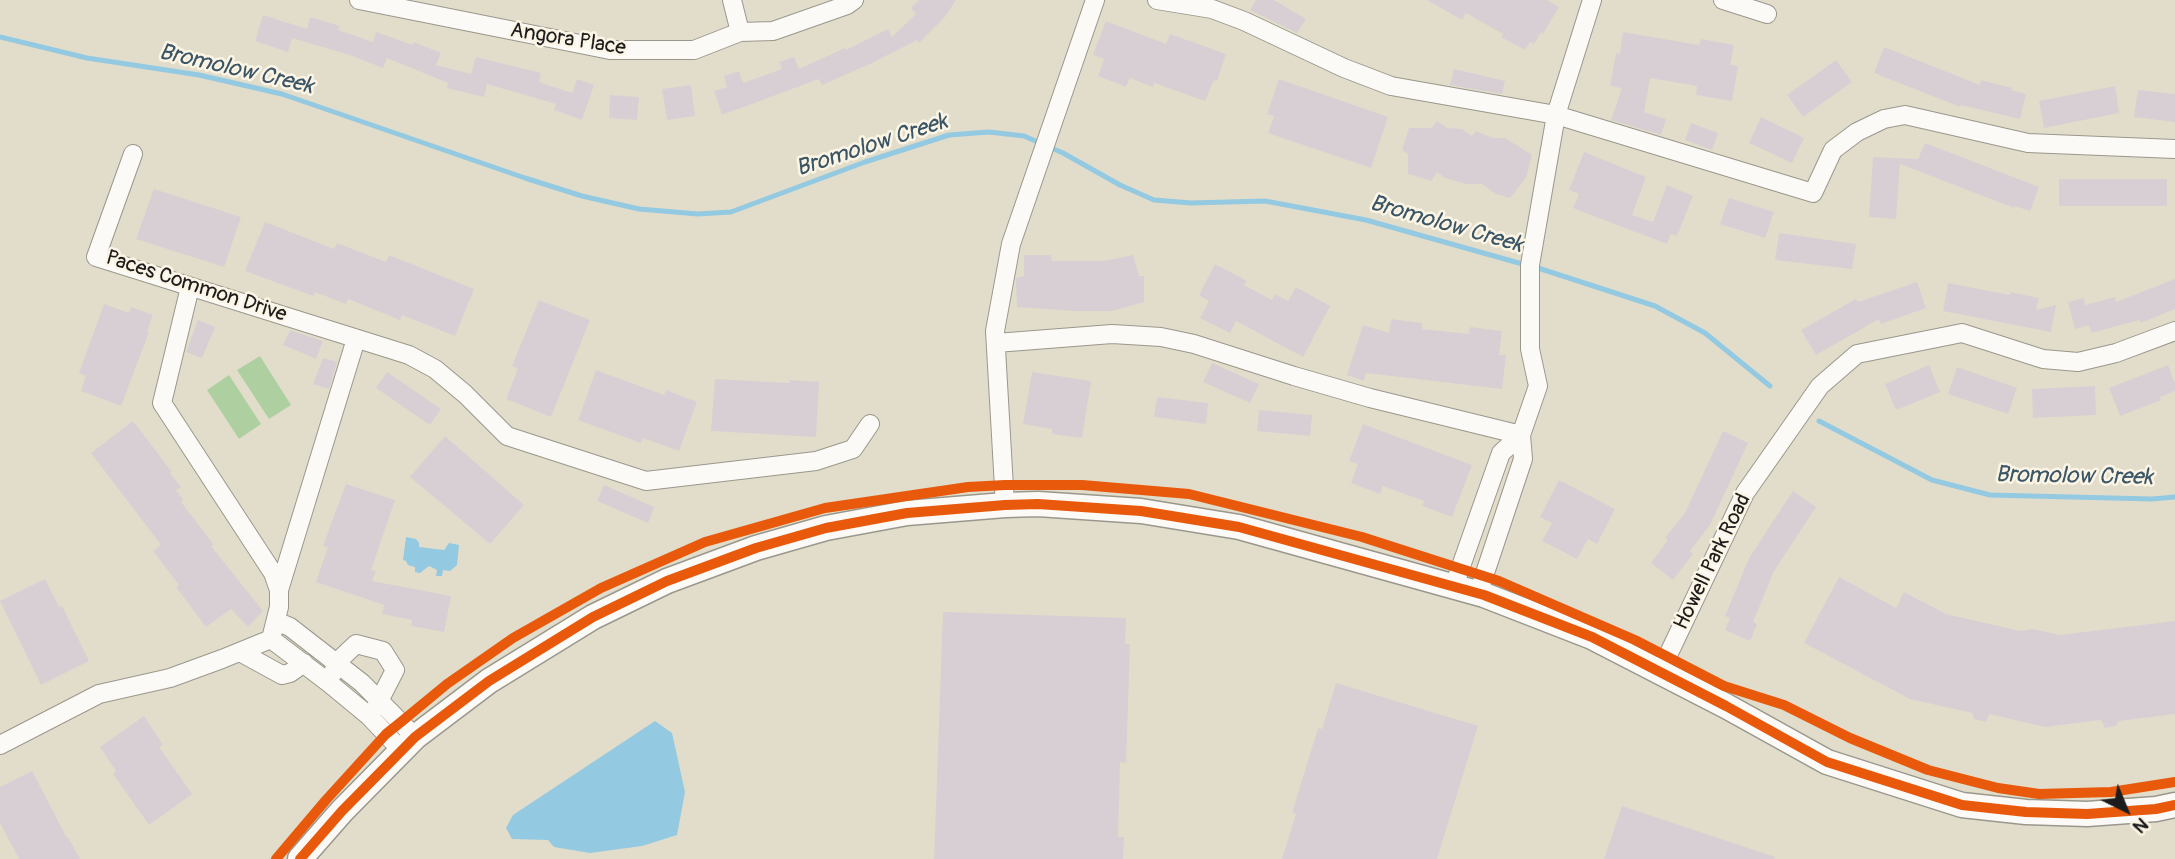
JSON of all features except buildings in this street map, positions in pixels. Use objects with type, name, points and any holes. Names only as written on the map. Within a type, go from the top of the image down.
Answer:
[{"type":"street","name":"Angora Place","points":[[359,0],[610,50],[694,50],[740,32],[773,31],[847,5],[854,0]]},
{"type":"street","points":[[732,0],[740,32]]},
{"type":"street","points":[[1005,505],[995,331],[1011,244],[1095,0]]},
{"type":"street","points":[[1157,0],[1212,9],[1391,86],[1556,115],[1813,193],[1833,150],[1857,132],[1884,119],[1905,116],[2028,144],[2175,149]]},
{"type":"street","points":[[1478,594],[1523,459],[1521,435],[1538,386],[1530,349],[1530,265],[1556,115],[1592,0]]},
{"type":"street","points":[[1723,0],[1767,14]]},
{"type":"street","name":"Paces Common Drive","points":[[133,154],[96,257],[409,355],[435,369],[465,394],[507,436],[646,481],[816,461],[853,449],[870,424]]},
{"type":"street","points":[[190,287],[162,403],[273,573],[279,590]]},
{"type":"street","name":"Howell Park Road","points":[[1660,672],[1745,493],[1820,386],[1857,354],[1962,334],[2043,359],[2078,362],[2116,353],[2175,331]]},
{"type":"street","points":[[996,343],[1112,334],[1161,337],[1194,344],[1370,398],[1521,435]]},
{"type":"street","points":[[271,639],[279,607],[279,590],[356,339]]},
{"type":"street","points":[[1454,586],[1502,453],[1521,435]]},
{"type":"street","points":[[1493,475],[1515,482]]},
{"type":"street","points":[[300,859],[408,743],[489,681],[593,617],[667,581],[756,548],[826,528],[907,513],[1038,504],[1142,511],[1239,527],[1454,586],[1592,637],[1827,762],[1962,805],[2026,812],[2087,814],[2175,805]]},
{"type":"street","points":[[1480,509],[1503,517]]},
{"type":"street","points":[[276,621],[289,627],[380,700],[408,743]]},
{"type":"street","points":[[271,639],[408,743]]},
{"type":"street","points":[[0,745],[99,694],[170,678],[271,639]]},
{"type":"street","points":[[329,683],[336,663],[356,644],[383,651],[395,670],[369,716]]},
{"type":"street","points":[[240,652],[282,674],[290,673],[304,663]]},
{"type":"green space","points":[[260,356],[291,405],[269,419],[237,370]]},
{"type":"green space","points":[[229,375],[261,424],[239,439],[207,390]]},
{"type":"water","points":[[406,537],[416,539],[419,547],[444,550],[449,543],[459,545],[457,565],[450,571],[443,570],[442,576],[436,576],[437,570],[429,566],[420,573],[415,572],[415,567],[403,560]]},
{"type":"water","points":[[655,721],[672,733],[685,792],[677,835],[642,846],[590,853],[554,847],[548,840],[512,839],[506,828],[513,815]]},
{"type":"waterway","name":"Bromolow Creek","points":[[0,37],[87,58],[199,75],[282,94],[525,178],[582,196],[639,209],[698,214],[731,212],[865,162],[949,135],[989,132],[1024,136],[1154,200],[1191,203],[1265,201],[1366,220],[1526,265]]},
{"type":"waterway","name":"Bromolow Creek","points":[[1535,267],[1655,306],[1705,333],[1770,386]]},
{"type":"waterway","name":"Bromolow Creek","points":[[1819,421],[1932,480],[1990,495],[2152,499],[2175,497]]},
{"type":"cycle path","points":[[276,859],[386,734],[447,684],[513,638],[601,588],[705,542],[825,508],[968,487],[1005,485],[1082,485],[1189,494],[1362,537],[1499,581],[1635,640],[1724,686],[1784,705],[1850,738],[1928,770],[1998,788],[2039,794],[2111,792],[2175,782]]},
{"type":"cycle path","points":[[300,859],[342,811],[415,737],[489,681],[593,617],[667,581],[756,548],[826,528],[907,513],[1038,504],[1141,511],[1239,527],[1484,595],[1592,637],[1827,762],[1962,805],[2026,812],[2087,814],[2175,805]]}]
